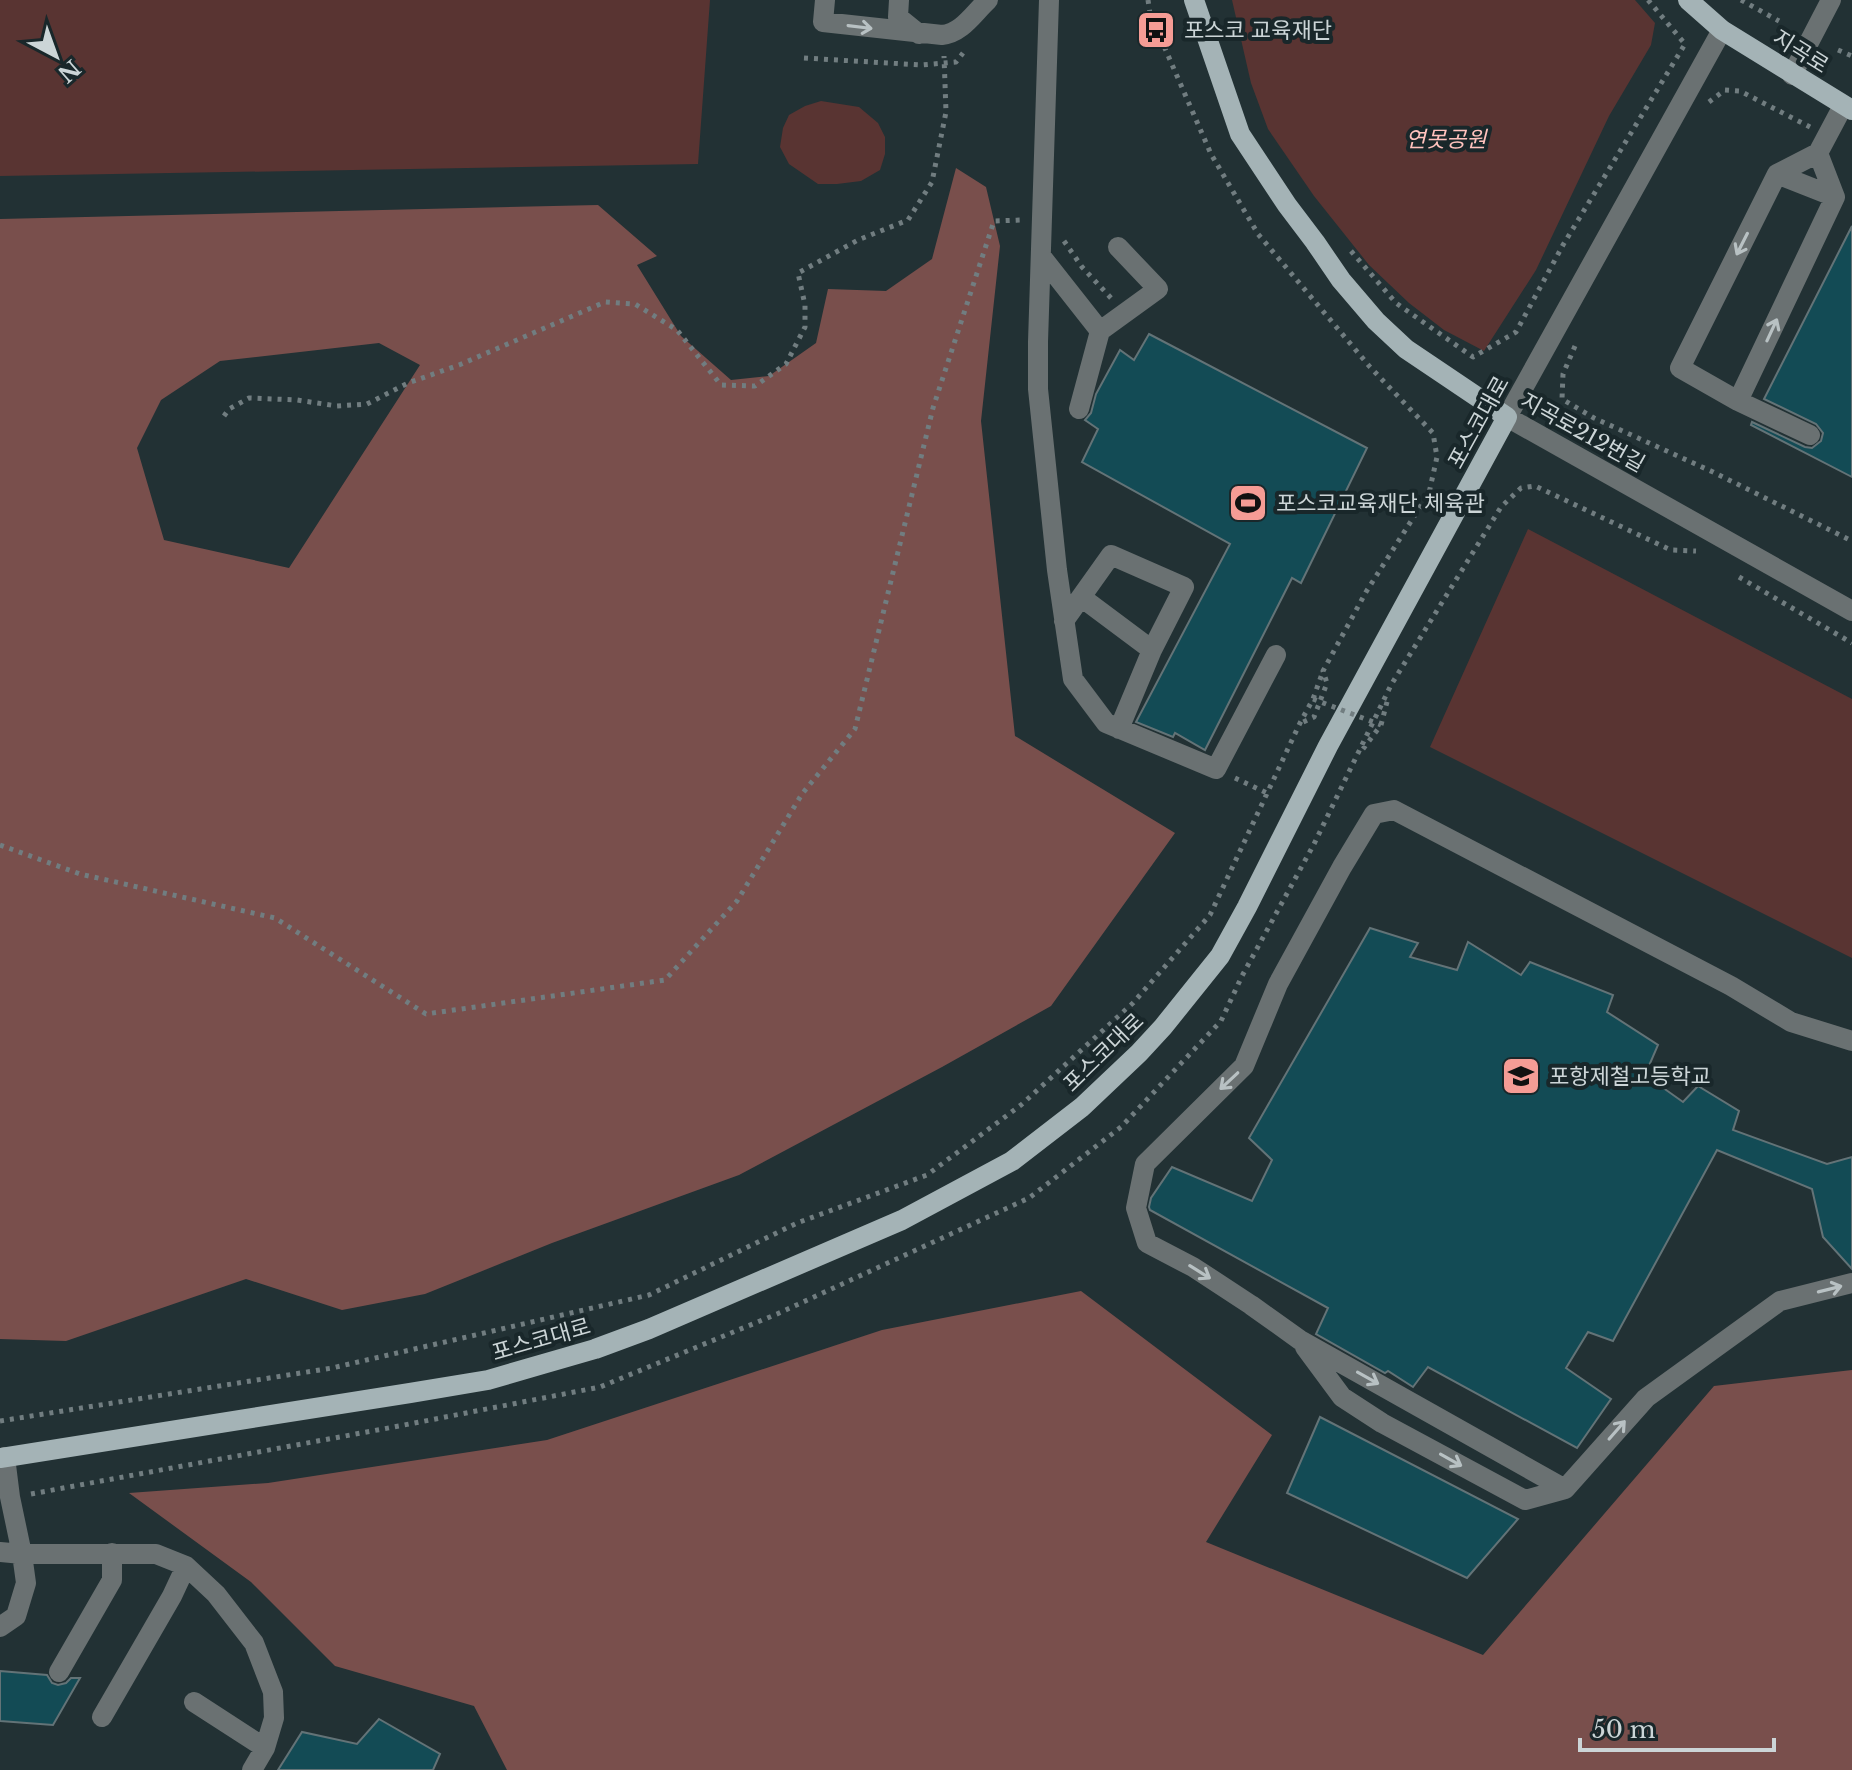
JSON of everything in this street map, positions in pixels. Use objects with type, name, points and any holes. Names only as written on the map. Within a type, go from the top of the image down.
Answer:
[{"type":"main road","name":"지곡로212번길","points":[[1194,0],[1240,134],[1341,280],[1376,321],[1406,349],[1507,417]]},
{"type":"main road","name":"지곡로","points":[[1688,0],[1722,30],[1847,108]]},
{"type":"main road","name":"포스코대로","points":[[2,1458],[488,1380],[649,1329],[902,1220],[1012,1161],[1082,1107],[1123,1069],[1163,1027],[1220,956],[1328,746],[1507,417]]},
{"type":"street","points":[[825,0],[823,22],[942,35],[953,34],[988,0]]},
{"type":"street","points":[[899,0],[898,17],[919,34]]},
{"type":"street","points":[[1049,0],[1038,389],[1057,570],[1073,679],[1106,723],[1216,769],[1276,655]]},
{"type":"street","points":[[1792,75],[1831,0]]},
{"type":"street","name":"포스코대로","points":[[1507,417],[1722,30]]},
{"type":"street","points":[[1810,435],[1738,401],[1680,368],[1777,174],[1818,153],[1847,108]]},
{"type":"street","points":[[1738,401],[1835,197],[1818,153]]},
{"type":"street","points":[[1777,174],[1835,197]]},
{"type":"street","points":[[1079,409],[1100,331],[1158,289],[1118,247]]},
{"type":"street","points":[[1041,256],[1100,331]]},
{"type":"street","name":"지곡로212번길","points":[[1507,417],[1852,611]]},
{"type":"street","points":[[1064,621],[1111,555],[1184,587],[1152,650],[1119,729]]},
{"type":"street","points":[[1081,597],[1152,650]]},
{"type":"street","points":[[1565,1489],[1300,1340],[1193,1267],[1147,1243],[1136,1208],[1145,1164],[1244,1066],[1278,984],[1342,867],[1374,814],[1394,810],[1731,986],[1791,1022],[1852,1041]]},
{"type":"street","points":[[1300,1340],[1342,1397],[1382,1423],[1525,1500],[1565,1489],[1646,1398],[1780,1301],[1852,1283]]},
{"type":"street","points":[[0,1627],[16,1616],[26,1583],[2,1458]]},
{"type":"street","points":[[0,1552],[156,1554],[186,1566],[216,1594],[254,1643],[273,1692],[274,1718],[265,1748],[252,1770]]},
{"type":"street","points":[[59,1672],[112,1580],[112,1553]]},
{"type":"street","points":[[102,1717],[186,1566]]},
{"type":"street","points":[[194,1702],[265,1748]]},
{"type":"path","points":[[0,1421],[332,1368],[649,1295],[797,1223],[927,1175],[1021,1105],[1133,1003],[1210,915],[1313,699],[1323,671],[1366,592],[1429,493],[1437,457],[1433,433],[1370,367],[1258,234],[1211,154],[1150,14],[1148,0]]},
{"type":"path","points":[[1349,248],[1396,303],[1473,357],[1516,332],[1563,245],[1685,44],[1648,0]]},
{"type":"path","points":[[1741,0],[1779,21]]},
{"type":"path","points":[[224,416],[229,409],[249,398],[337,406],[367,404],[408,383],[459,365],[605,302],[635,304],[677,330],[721,385],[755,386],[786,364],[805,327],[805,305],[798,273],[858,240],[908,220],[932,182],[946,112],[942,35]]},
{"type":"path","points":[[1838,50],[1852,56]]},
{"type":"path","points":[[1740,91],[1811,127]]},
{"type":"path","points":[[0,845],[80,874],[275,918],[426,1014],[665,980],[737,901],[802,794],[855,729],[933,408],[994,221],[1026,220]]},
{"type":"path","points":[[1061,237],[1082,267],[1124,313]]},
{"type":"path","points":[[1577,342],[1563,374],[1562,399],[1594,418],[1713,472],[1852,541]]},
{"type":"path","points":[[1314,844],[1391,685],[1501,507],[1521,488],[1535,486],[1671,550],[1694,550],[1707,558]]},
{"type":"path","points":[[1733,573],[1852,643]]},
{"type":"path","points":[[1300,723],[1314,717],[1327,683],[1323,671]]},
{"type":"path","points":[[1356,756],[1381,725],[1391,685]]},
{"type":"path","points":[[1313,699],[1381,725]]},
{"type":"path","points":[[1216,769],[1267,793]]},
{"type":"green space","points":[[0,0],[710,0],[698,164],[0,176]]},
{"type":"green space","name":"연못공원","points":[[1232,0],[1635,0],[1655,23],[1651,45],[1609,116],[1536,270],[1484,351],[1444,330],[1409,303],[1369,265],[1314,196],[1268,129],[1251,83]]},
{"type":"green space","points":[[821,101],[859,107],[878,123],[885,137],[885,154],[880,170],[861,181],[818,184],[789,164],[780,147],[789,115]]},
{"type":"green space","points":[[1528,529],[1852,699],[1852,958],[1430,747]]},
{"type":"shaded area","points":[[956,168],[986,187],[1000,246],[981,421],[1015,736],[1175,833],[1051,1006],[739,1175],[552,1243],[425,1294],[342,1310],[246,1279],[66,1341],[0,1339],[0,219],[598,205],[657,256],[637,265],[681,336],[731,380],[769,376],[816,343],[828,289],[886,291],[932,259]],"holes":[[[379,343],[420,365],[289,568],[164,540],[137,448],[161,400],[220,361]]]},
{"type":"shaded area","points":[[1081,1291],[1272,1435],[1206,1542],[1483,1655],[1714,1386],[1852,1370],[1852,1770],[507,1770],[474,1706],[335,1666],[251,1582],[129,1493],[268,1483],[547,1440],[882,1330]]},
{"type":"building","points":[[1852,226],[1852,477],[1751,425],[1752,422],[1805,447],[1812,448],[1821,441],[1823,433],[1816,424],[1764,399]]},
{"type":"building","name":"포스코교육재단 체육관","points":[[1149,334],[1367,448],[1301,583],[1292,578],[1205,750],[1175,733],[1173,737],[1136,722],[1230,544],[1082,462],[1098,429],[1085,420],[1091,413],[1096,394],[1120,350],[1134,360]]},
{"type":"building","name":"포항제철고등학교","points":[[1370,928],[1418,943],[1410,957],[1457,970],[1468,942],[1521,975],[1530,962],[1613,995],[1607,1012],[1658,1045],[1645,1075],[1683,1102],[1698,1086],[1739,1111],[1733,1130],[1827,1164],[1852,1157],[1852,1269],[1823,1237],[1812,1189],[1717,1150],[1613,1341],[1588,1332],[1566,1368],[1611,1399],[1577,1448],[1428,1367],[1413,1387],[1316,1334],[1328,1308],[1149,1207],[1151,1198],[1172,1167],[1252,1201],[1272,1160],[1249,1138]]},
{"type":"building","points":[[1320,1417],[1518,1519],[1467,1578],[1287,1493]]},
{"type":"building","points":[[0,1671],[47,1675],[52,1683],[58,1685],[71,1678],[80,1678],[53,1725],[0,1721]]},
{"type":"building","points":[[379,1719],[440,1754],[433,1770],[278,1770],[302,1732],[357,1744]]},
{"type":"place","name":"포스코 교육재단","points":[[1156,30]]},
{"type":"place","name":"포스코교육재단 체육관","points":[[1248,503]]},
{"type":"place","name":"포항제철고등학교","points":[[1521,1076]]}]
